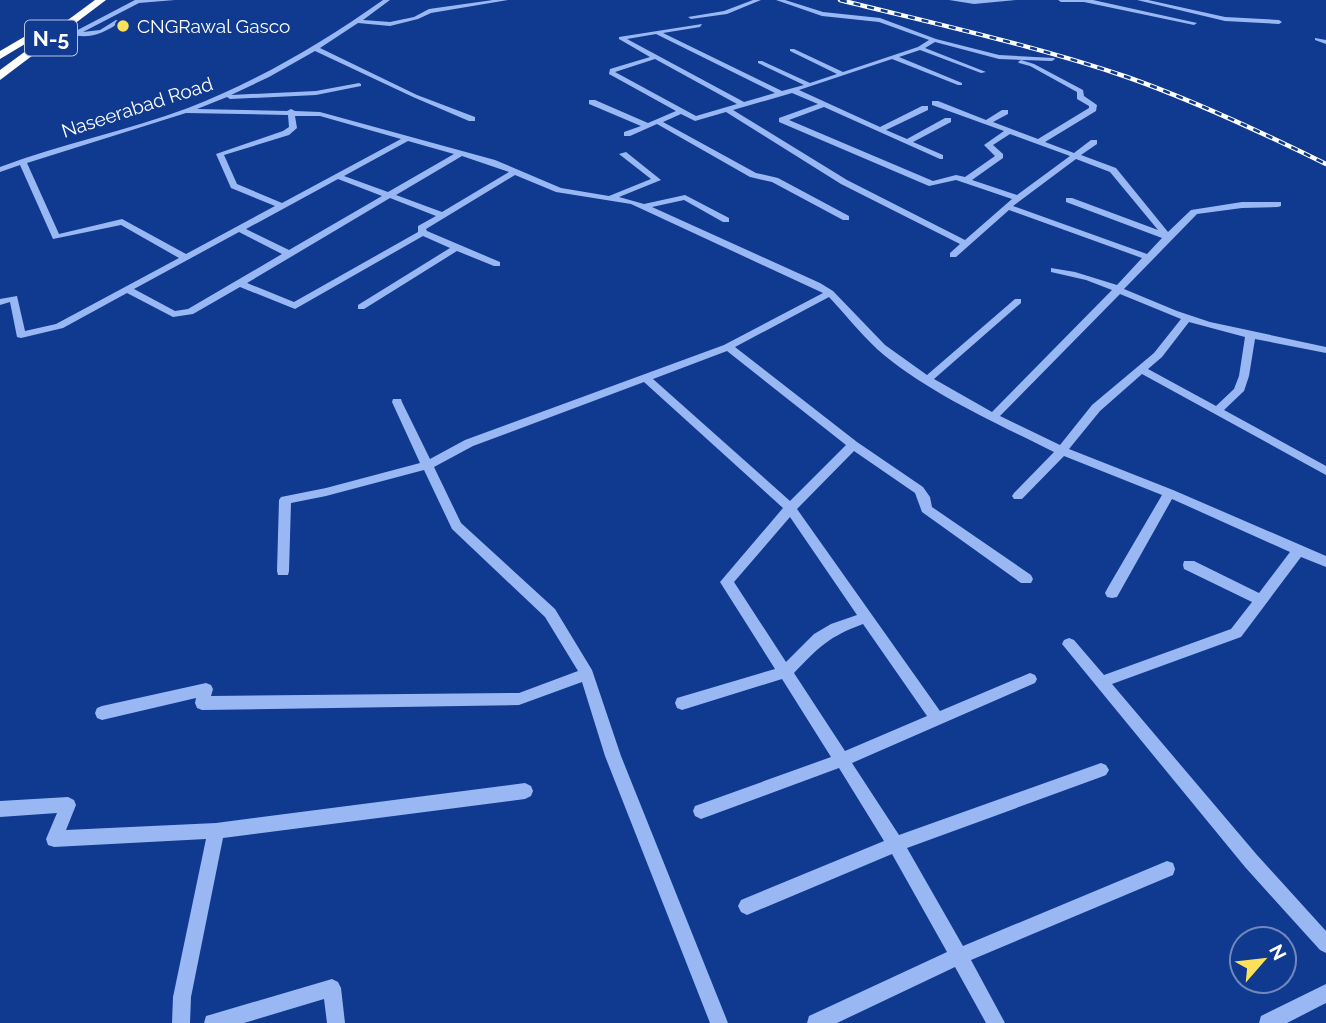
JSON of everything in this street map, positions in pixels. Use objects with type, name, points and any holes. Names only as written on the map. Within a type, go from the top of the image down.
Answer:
[{"type":"highway","name":"N-5","points":[[0,76],[86,0]]},
{"type":"highway","name":"N-5","points":[[0,56],[50,32],[102,0]]},
{"type":"highway","points":[[0,62],[50,32]]},
{"type":"highway","points":[[0,71],[50,32]]},
{"type":"street","points":[[82,14],[104,17],[118,21],[102,32],[73,34],[104,17],[139,1],[172,0]]},
{"type":"street","name":"Naseerabad Road","points":[[0,170],[223,97],[316,50],[387,0]]},
{"type":"street","points":[[358,21],[390,24],[438,9],[505,0]]},
{"type":"street","points":[[744,105],[621,38],[699,24],[691,16],[725,13],[758,0]]},
{"type":"street","points":[[779,0],[822,14],[880,20],[934,40],[1032,65],[1081,91],[1080,97],[1093,105],[1093,109],[1041,141]]},
{"type":"street","points":[[953,0],[1013,0]]},
{"type":"street","points":[[1060,0],[1088,0],[1194,23]]},
{"type":"street","points":[[1117,0],[1124,1]]},
{"type":"street","points":[[1140,0],[1225,19],[1279,22]]},
{"type":"street","points":[[656,32],[781,93]]},
{"type":"street","points":[[1317,39],[1326,42]]},
{"type":"street","points":[[656,57],[611,70],[611,73],[695,119],[810,85],[920,48],[934,40]]},
{"type":"street","points":[[920,48],[983,72]]},
{"type":"street","points":[[316,50],[472,119]]},
{"type":"street","points":[[792,50],[843,74]]},
{"type":"street","points":[[892,57],[960,85]]},
{"type":"street","points":[[999,57],[1052,59]]},
{"type":"street","points":[[760,62],[810,85]]},
{"type":"street","points":[[223,97],[316,93],[359,85]]},
{"type":"street","points":[[792,90],[940,157]]},
{"type":"street","points":[[592,102],[646,125]]},
{"type":"street","points":[[935,103],[1078,155],[1117,174],[1168,237]]},
{"type":"street","points":[[826,104],[782,120],[932,184],[937,185],[950,177],[1018,198]]},
{"type":"street","points":[[880,130],[925,108]]},
{"type":"street","points":[[728,110],[774,141],[922,223],[966,243]]},
{"type":"street","points":[[185,111],[291,111],[320,114],[492,162],[559,190],[611,197],[642,207],[830,293],[881,347],[927,380],[993,417],[1062,451],[1169,493],[1326,562]]},
{"type":"street","points":[[283,206],[234,186],[220,154],[286,134],[293,128],[291,111]]},
{"type":"street","points":[[627,134],[681,112]]},
{"type":"street","points":[[988,122],[1004,112]]},
{"type":"street","points":[[907,142],[948,120]]},
{"type":"street","points":[[656,121],[753,175],[775,180],[846,218]]},
{"type":"street","points":[[965,181],[1000,156],[988,145],[1011,130]]},
{"type":"street","points":[[0,302],[14,298],[21,335],[59,326],[406,139]]},
{"type":"street","points":[[953,255],[1010,208],[1018,198],[1094,142]]},
{"type":"street","points":[[126,289],[173,314],[190,312],[461,153]]},
{"type":"street","points":[[611,197],[657,180],[623,155]]},
{"type":"street","points":[[22,161],[55,237],[122,222],[185,257]]},
{"type":"street","points":[[423,233],[421,228],[514,172]]},
{"type":"street","points":[[337,176],[442,215]]},
{"type":"street","points":[[642,207],[685,197],[726,220]]},
{"type":"street","points":[[1069,200],[1168,237]]},
{"type":"street","points":[[993,417],[1194,212],[1242,205],[1278,204]]},
{"type":"street","points":[[1010,208],[1147,257]]},
{"type":"street","points":[[239,229],[289,254]]},
{"type":"street","points":[[423,233],[498,264]]},
{"type":"street","points":[[239,283],[295,306],[423,233]]},
{"type":"street","points":[[361,307],[457,247]]},
{"type":"street","points":[[1054,270],[1084,275],[1186,318],[1252,336],[1326,349]]},
{"type":"street","points":[[283,571],[285,500],[427,465],[469,443],[728,347],[830,293]]},
{"type":"street","points":[[927,380],[1018,301]]},
{"type":"street","points":[[1018,496],[1062,451],[1096,408],[1158,355],[1186,318]]},
{"type":"street","points":[[1218,411],[1239,391],[1252,336]]},
{"type":"street","points":[[728,347],[853,446],[919,490],[925,497],[926,509],[1026,579]]},
{"type":"street","points":[[1142,370],[1326,471]]},
{"type":"street","points":[[646,378],[790,508],[937,719]]},
{"type":"street","points":[[397,402],[456,526],[550,613],[587,674],[613,756],[719,1023]]},
{"type":"street","points":[[853,446],[790,508],[727,582],[896,844],[996,1023]]},
{"type":"street","points":[[1112,593],[1169,493]]},
{"type":"street","points":[[1101,682],[1236,633],[1299,550]]},
{"type":"street","points":[[1189,565],[1260,600]]},
{"type":"street","points":[[682,703],[785,672],[819,638],[836,628],[866,617]]},
{"type":"street","points":[[1069,644],[1251,861],[1326,944]]},
{"type":"street","points":[[102,713],[206,689],[202,703],[519,699],[587,674]]},
{"type":"street","points":[[701,811],[842,760],[1030,679]]},
{"type":"street","points":[[747,906],[896,844],[1101,770]]},
{"type":"street","points":[[0,809],[68,805],[54,839],[216,831],[524,792]]},
{"type":"street","points":[[181,1023],[182,997],[216,831]]},
{"type":"street","points":[[816,1023],[959,956],[1167,869]]},
{"type":"street","points":[[213,1023],[332,988],[336,1023]]},
{"type":"street","points":[[1268,1023],[1326,993]]},
{"type":"railway","points":[[840,0],[1092,65],[1178,96],[1326,164]]},
{"type":"place","name":"CNGRawal Gasco","points":[[123,26]]}]
